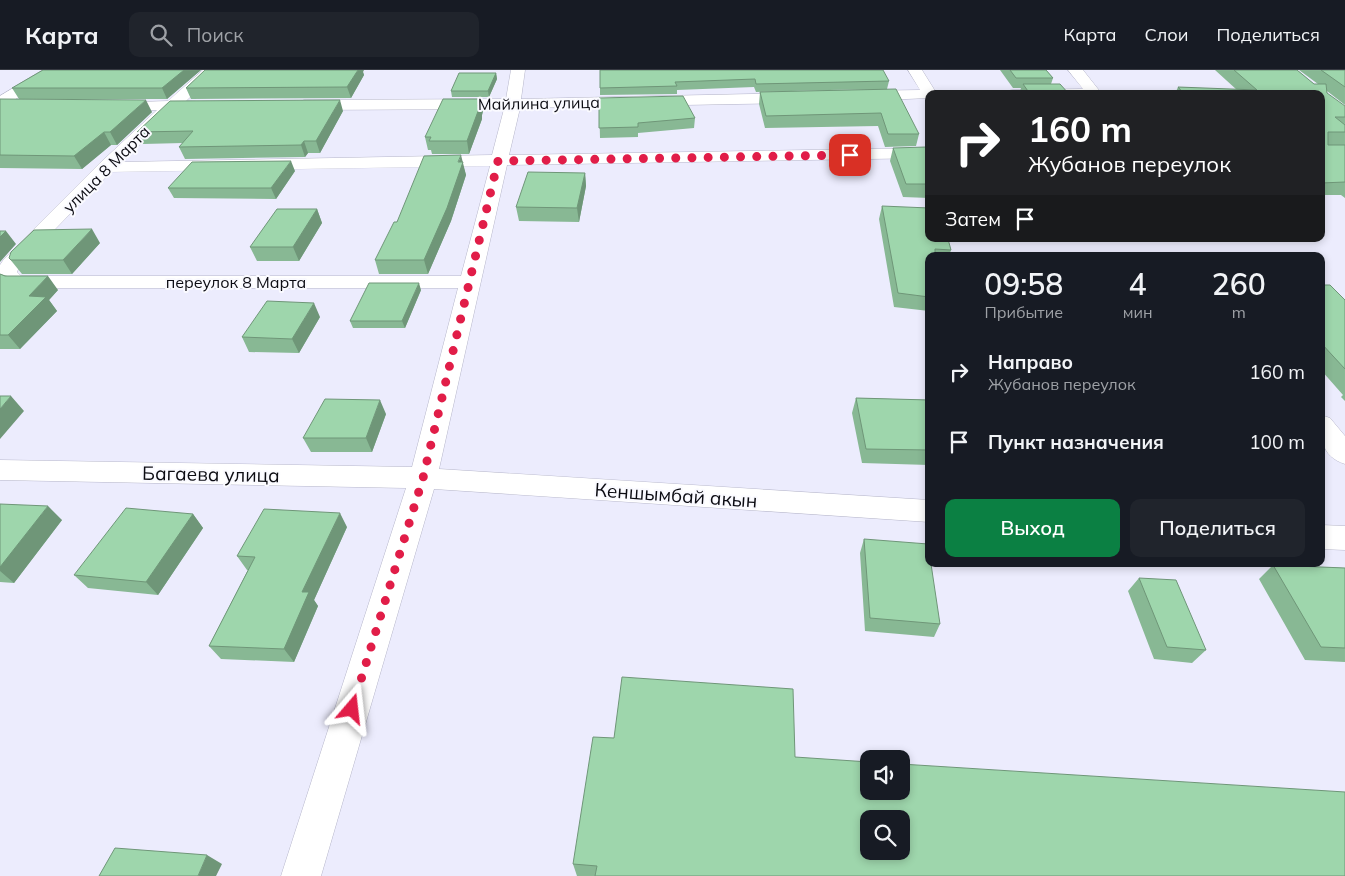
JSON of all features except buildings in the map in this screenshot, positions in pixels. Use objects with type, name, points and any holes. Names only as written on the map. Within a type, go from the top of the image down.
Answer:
[{"type":"street","points":[[0,105],[53,70]]},
{"type":"street","name":"улица 8 Марта","points":[[6,274],[11,263],[106,167],[169,106],[212,70]]},
{"type":"street","points":[[301,876],[423,478],[513,104],[518,70]]},
{"type":"street","points":[[914,70],[927,90]]},
{"type":"street","points":[[1075,70],[1092,90]]},
{"type":"street","points":[[850,96],[925,94]]},
{"type":"street","name":"Майлина улица","points":[[287,105],[513,104],[810,97]]},
{"type":"street","points":[[0,105],[20,106]]},
{"type":"street","points":[[100,106],[218,105]]},
{"type":"street","points":[[106,167],[925,153]]},
{"type":"street","name":"переулок 8 Марта","points":[[6,274],[16,282],[469,282]]},
{"type":"street","points":[[1325,429],[1345,454]]},
{"type":"street","name":"Багаева улица","points":[[0,470],[423,478]]},
{"type":"street","name":"Кеншымбай акын","points":[[423,478],[925,511]]},
{"type":"street","points":[[1325,537],[1345,538]]},
{"type":"route","points":[[352,709],[423,478],[498,161],[850,155]]}]
